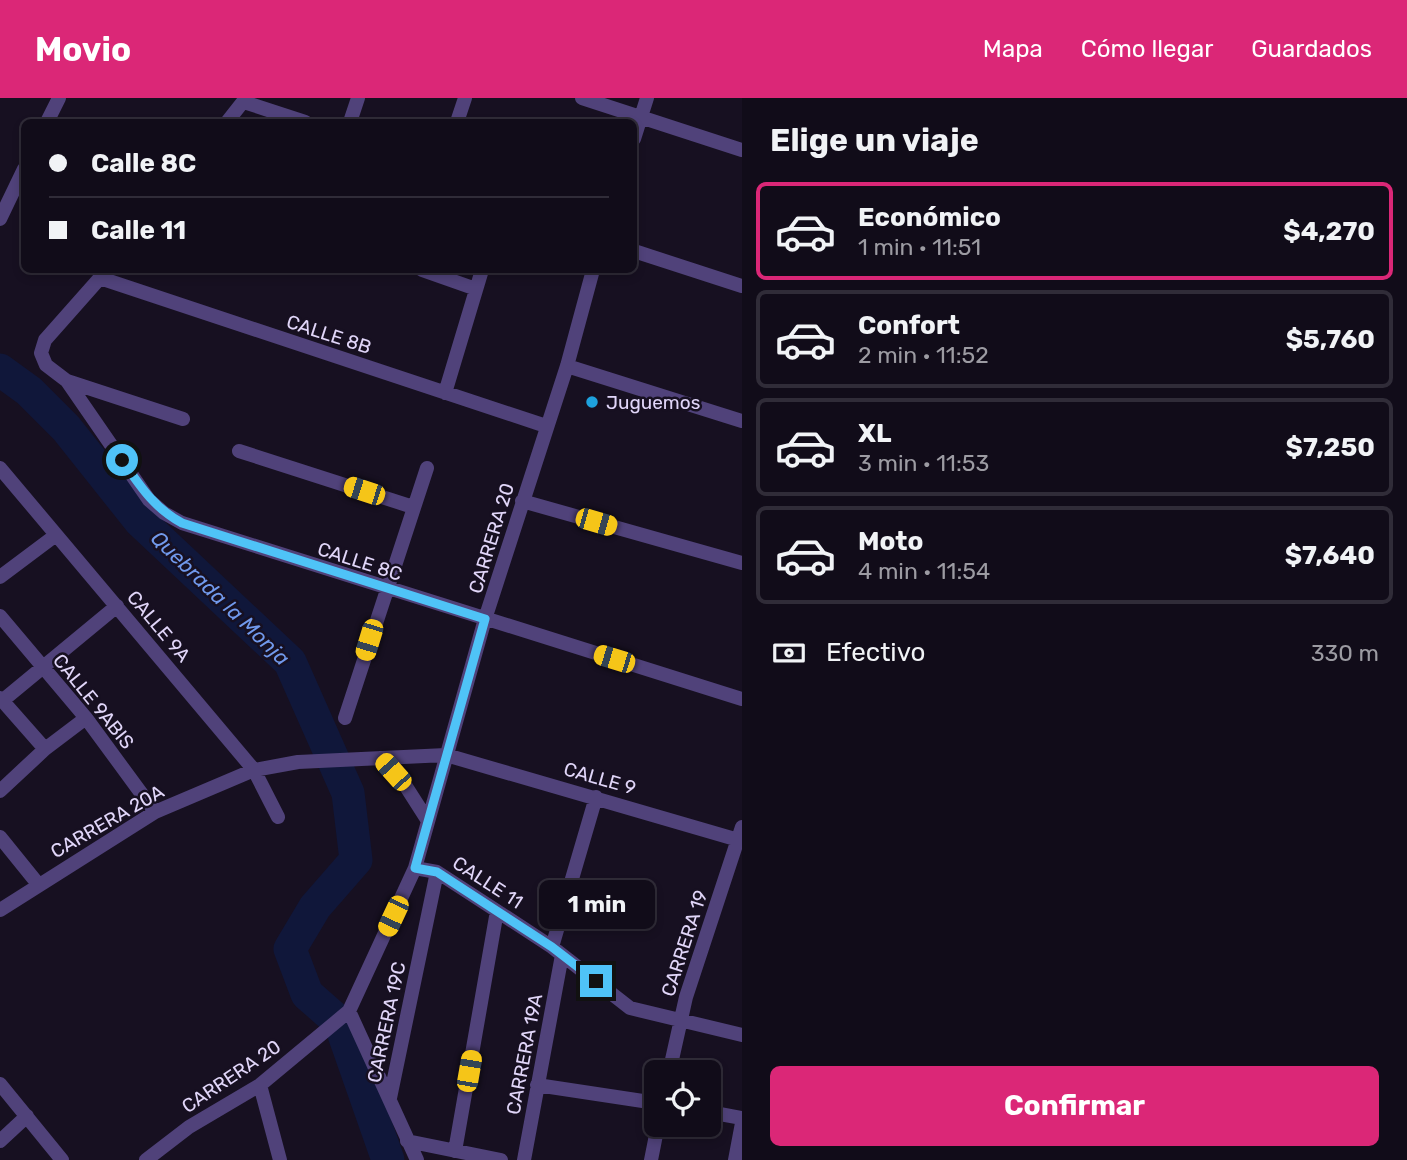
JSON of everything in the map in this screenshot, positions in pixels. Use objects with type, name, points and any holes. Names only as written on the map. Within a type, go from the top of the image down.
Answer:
[{"type":"street","points":[[48,119],[59,98]]},
{"type":"street","points":[[351,119],[358,98]]},
{"type":"street","points":[[458,119],[465,98]]},
{"type":"street","points":[[582,98],[742,150]]},
{"type":"street","points":[[637,128],[647,98]]},
{"type":"street","points":[[229,119],[245,100],[297,119]]},
{"type":"street","points":[[0,219],[21,175]]},
{"type":"street","points":[[637,252],[742,286]]},
{"type":"street","points":[[431,273],[476,289]]},
{"type":"street","points":[[445,393],[481,273]]},
{"type":"street","name":"CARRERA 20","points":[[146,1160],[189,1127],[260,1084],[344,1015],[415,868],[485,619],[567,366],[592,273]]},
{"type":"street","name":"CALLE 8C","points":[[103,274],[45,340],[41,353],[46,365],[67,382],[149,500],[164,513],[182,523],[385,589],[742,699]]},
{"type":"street","name":"CALLE 8B","points":[[103,274],[546,426]]},
{"type":"street","points":[[567,366],[742,421]]},
{"type":"street","points":[[67,382],[183,419]]},
{"type":"street","points":[[239,451],[413,507]]},
{"type":"street","name":"CALLE 9A","points":[[0,468],[254,770],[278,817]]},
{"type":"street","points":[[345,718],[385,589],[427,468]]},
{"type":"street","points":[[522,501],[742,563]]},
{"type":"street","points":[[0,577],[56,535]]},
{"type":"street","points":[[45,749],[1,699],[44,668],[117,606]]},
{"type":"street","name":"CALLE 9ABIS","points":[[0,616],[86,718],[155,812]]},
{"type":"street","points":[[0,791],[45,749],[86,718]]},
{"type":"street","name":"CARRERA 20A","points":[[0,910],[155,812],[254,770],[298,762],[446,755]]},
{"type":"street","name":"CALLE 9","points":[[446,755],[741,836]]},
{"type":"street","points":[[374,758],[414,797],[428,821]]},
{"type":"street","name":"CARRERA 19A","points":[[524,1160],[557,951],[596,797]]},
{"type":"street","name":"CARRERA 19","points":[[672,1060],[680,1018],[741,836]]},
{"type":"street","points":[[0,837],[38,884]]},
{"type":"street","name":"CALLE 11","points":[[415,868],[437,872],[497,911],[557,951],[630,1008],[742,1034]]},
{"type":"street","name":"CARRERA 19C","points":[[390,1098],[437,872]]},
{"type":"street","points":[[455,1151],[497,911]]},
{"type":"street","points":[[344,1015],[390,1098],[417,1160]]},
{"type":"street","points":[[0,1084],[62,1160]]},
{"type":"street","points":[[260,1084],[280,1160]]},
{"type":"street","points":[[537,1084],[644,1101]]},
{"type":"street","points":[[721,1115],[742,1120],[735,1160]]},
{"type":"street","points":[[0,1141],[27,1116]]},
{"type":"street","points":[[651,1160],[656,1137]]},
{"type":"street","points":[[407,1141],[501,1160]]},
{"type":"waterway","name":"Quebrada la Monja","points":[[0,370],[29,391],[66,428],[140,521],[290,662],[348,793],[356,860],[315,907],[290,949],[307,994],[340,1023],[388,1160]]},
{"type":"place","name":"Juguemos","points":[[592,402]]},
{"type":"route","points":[[122,460],[149,500],[182,523],[485,619],[415,868],[437,872],[552,947],[596,981]]}]
